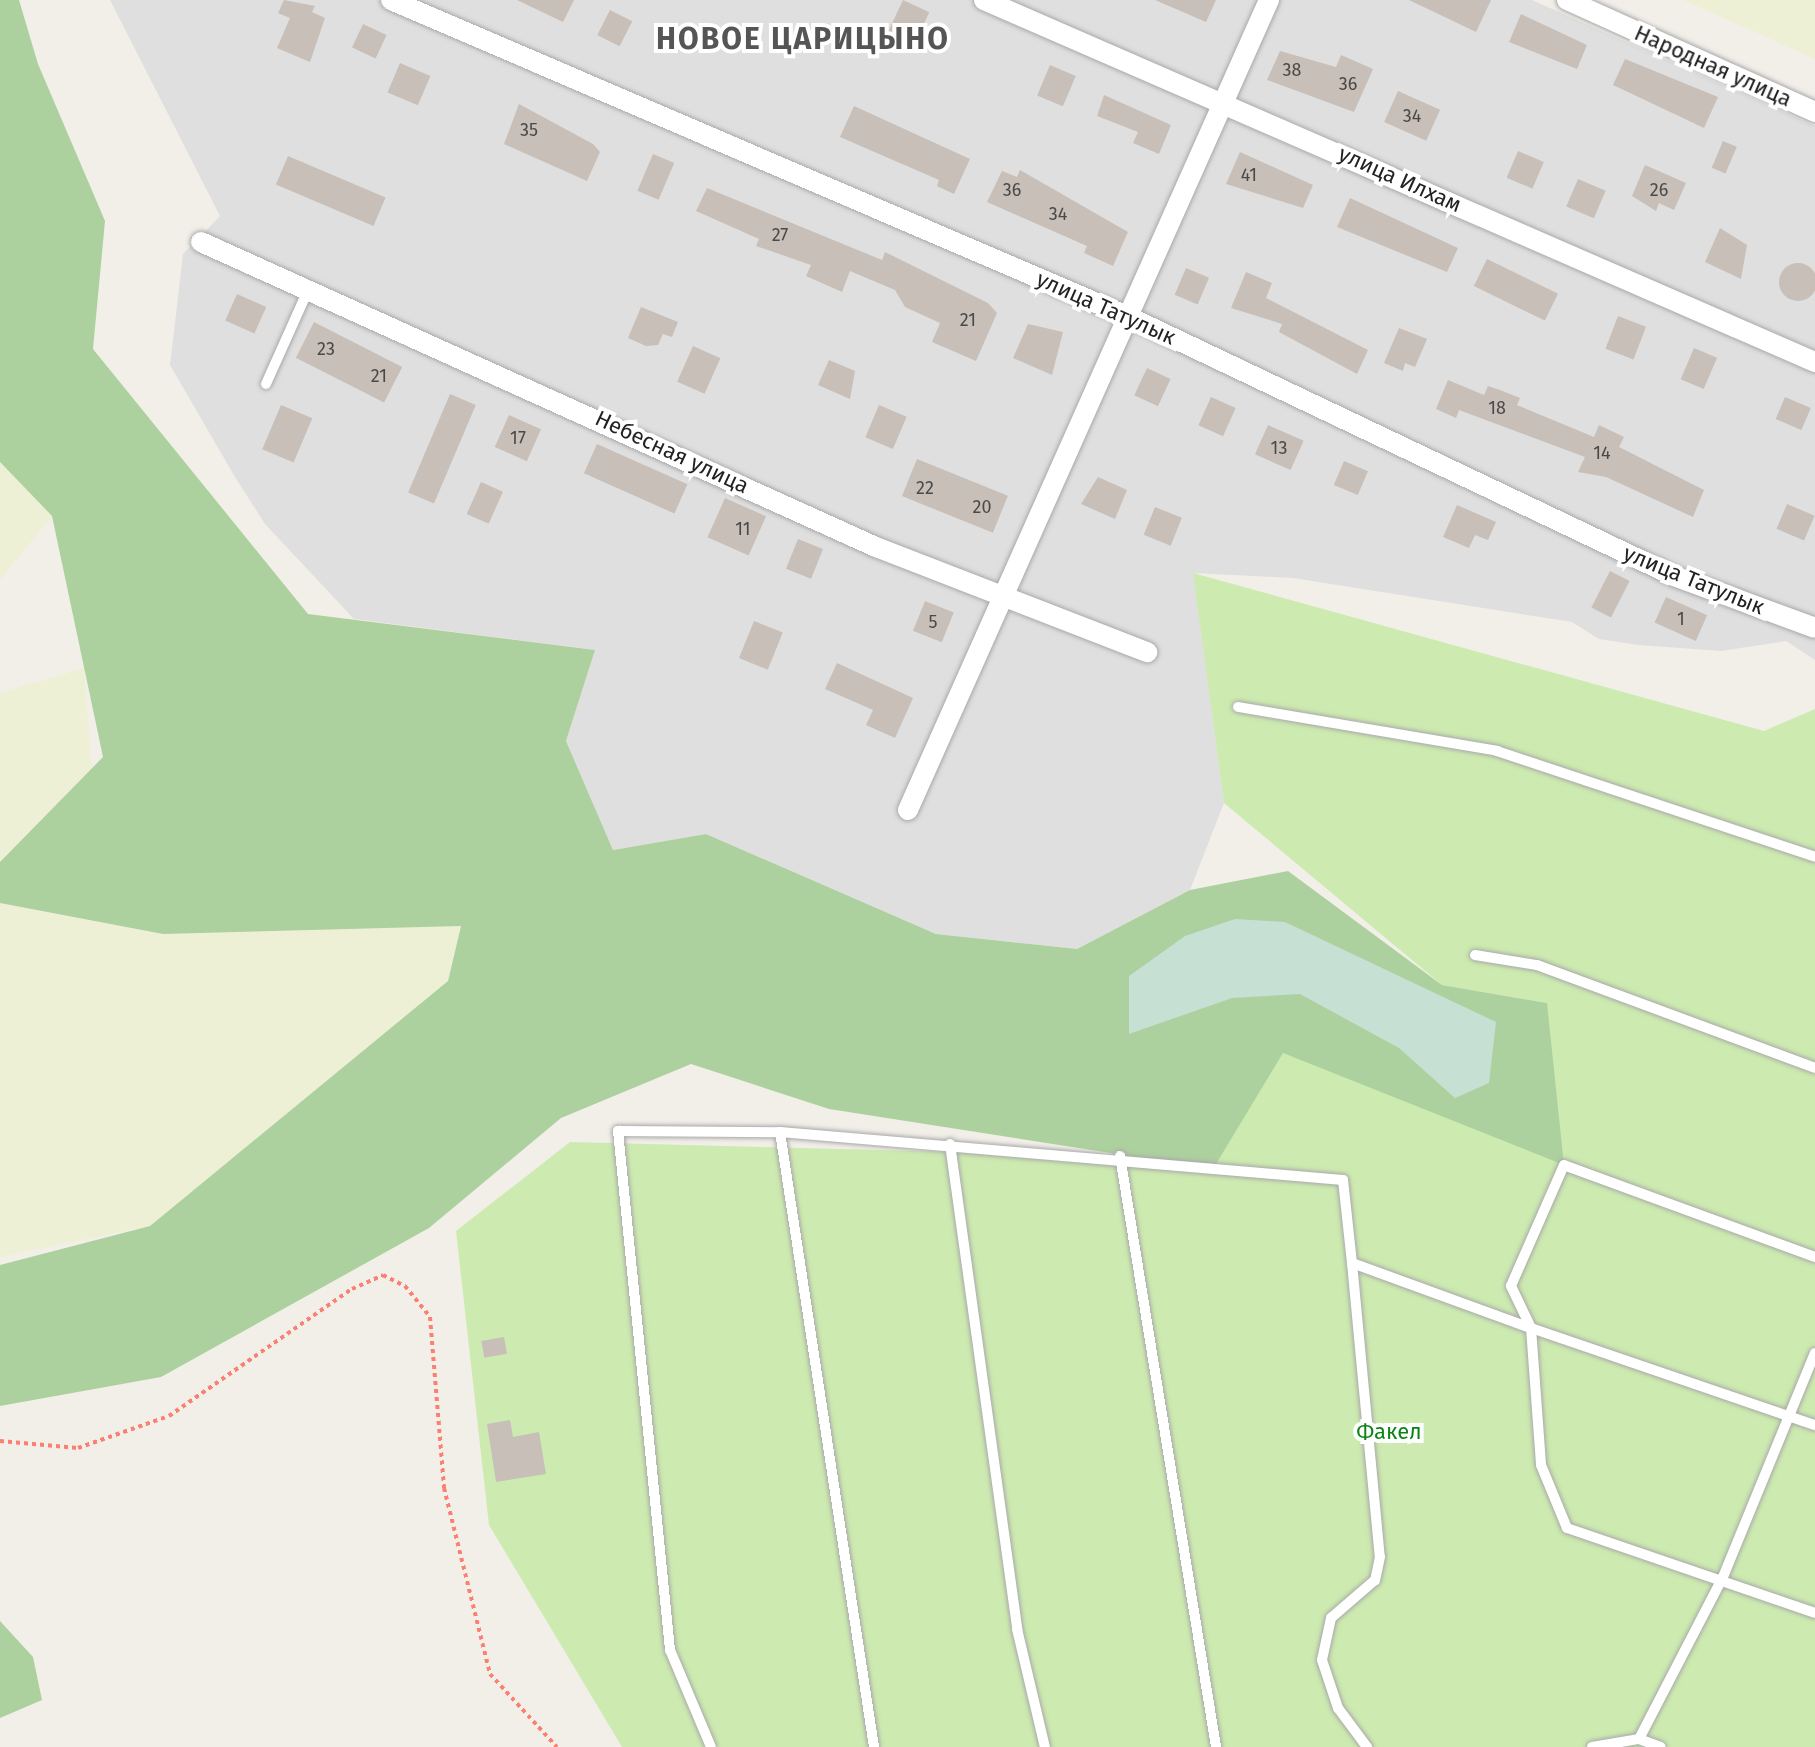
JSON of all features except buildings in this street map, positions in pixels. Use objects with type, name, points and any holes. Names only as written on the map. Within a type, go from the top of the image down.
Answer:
[{"type":"street","name":"улица Татулык","points":[[391,0],[1127,316],[1674,576],[1815,628]]},
{"type":"street","name":"улица Илхам","points":[[984,0],[1815,362]]},
{"type":"street","points":[[908,810],[1127,316],[1226,103],[1269,0]]},
{"type":"street","name":"Народная улица","points":[[1567,0],[1815,112]]},
{"type":"street","name":"Небесная улица","points":[[201,242],[309,288],[876,547],[1147,652]]},
{"type":"lane","points":[[266,384],[309,288]]},
{"type":"lane","points":[[1238,707],[1497,751],[1815,857]]},
{"type":"lane","points":[[1475,955],[1537,965],[1815,1068]]},
{"type":"lane","points":[[711,1747],[670,1650],[618,1131],[780,1132],[1120,1156],[1343,1180],[1380,1557],[1375,1580],[1331,1618],[1322,1660],[1338,1708],[1367,1747]]},
{"type":"lane","points":[[780,1132],[874,1747]]},
{"type":"lane","points":[[950,1144],[1017,1629],[1045,1747]]},
{"type":"lane","points":[[1120,1156],[1216,1747]]},
{"type":"lane","points":[[1815,1257],[1564,1165],[1511,1286],[1531,1328],[1541,1465],[1567,1528],[1723,1577],[1815,1613]]},
{"type":"lane","points":[[1352,1263],[1815,1425]]},
{"type":"lane","points":[[1639,1739],[1723,1577],[1815,1353]]},
{"type":"lane","points":[[1592,1747],[1639,1739],[1661,1747]]},
{"type":"path","points":[[0,1441],[78,1448],[169,1416],[352,1289],[383,1275],[405,1286],[430,1317],[444,1488],[490,1674],[557,1747]]},
{"type":"shaded area","points":[[110,0],[1532,0],[1815,126],[1815,660],[1786,641],[1721,651],[1638,645],[1599,639],[1572,622],[1293,578],[1194,573],[1224,803],[1190,890],[1077,949],[936,934],[706,834],[613,850],[566,741],[595,650],[354,619],[265,524],[235,477],[170,365],[183,254],[220,216]]},
{"type":"green space","points":[[0,0],[19,0],[38,64],[105,221],[93,349],[308,614],[595,650],[566,741],[613,850],[706,834],[936,934],[1077,949],[1190,890],[1288,871],[1442,985],[1547,1003],[1564,1165],[1283,1053],[1213,1169],[829,1109],[691,1064],[561,1118],[429,1228],[161,1377],[0,1406],[0,1265],[150,1226],[448,981],[461,926],[163,934],[0,903],[0,862],[103,757],[52,516],[0,462]]},
{"type":"green space","points":[[1683,0],[1815,0],[1815,59]]},
{"type":"green space","points":[[0,462],[52,516],[0,580]]},
{"type":"green space","name":"Факел","points":[[1193,573],[1764,731],[1815,709],[1815,1747],[622,1747],[489,1525],[456,1231],[570,1142],[1120,1156],[1290,1040],[1547,1003],[1442,985],[1224,803]]},
{"type":"green space","points":[[84,668],[92,768],[0,862],[0,693]]},
{"type":"green space","points":[[0,903],[163,934],[461,925],[448,981],[150,1226],[0,1257]]},
{"type":"green space","points":[[1235,919],[1285,922],[1496,1022],[1489,1083],[1455,1098],[1399,1048],[1300,994],[1232,998],[1129,1034],[1129,976],[1185,936]]},
{"type":"green space","points":[[0,1621],[33,1657],[42,1700],[0,1718]]},
{"type":"district","name":"НОВОЕ ЦАРИЦЫНО","points":[[803,39]]}]
